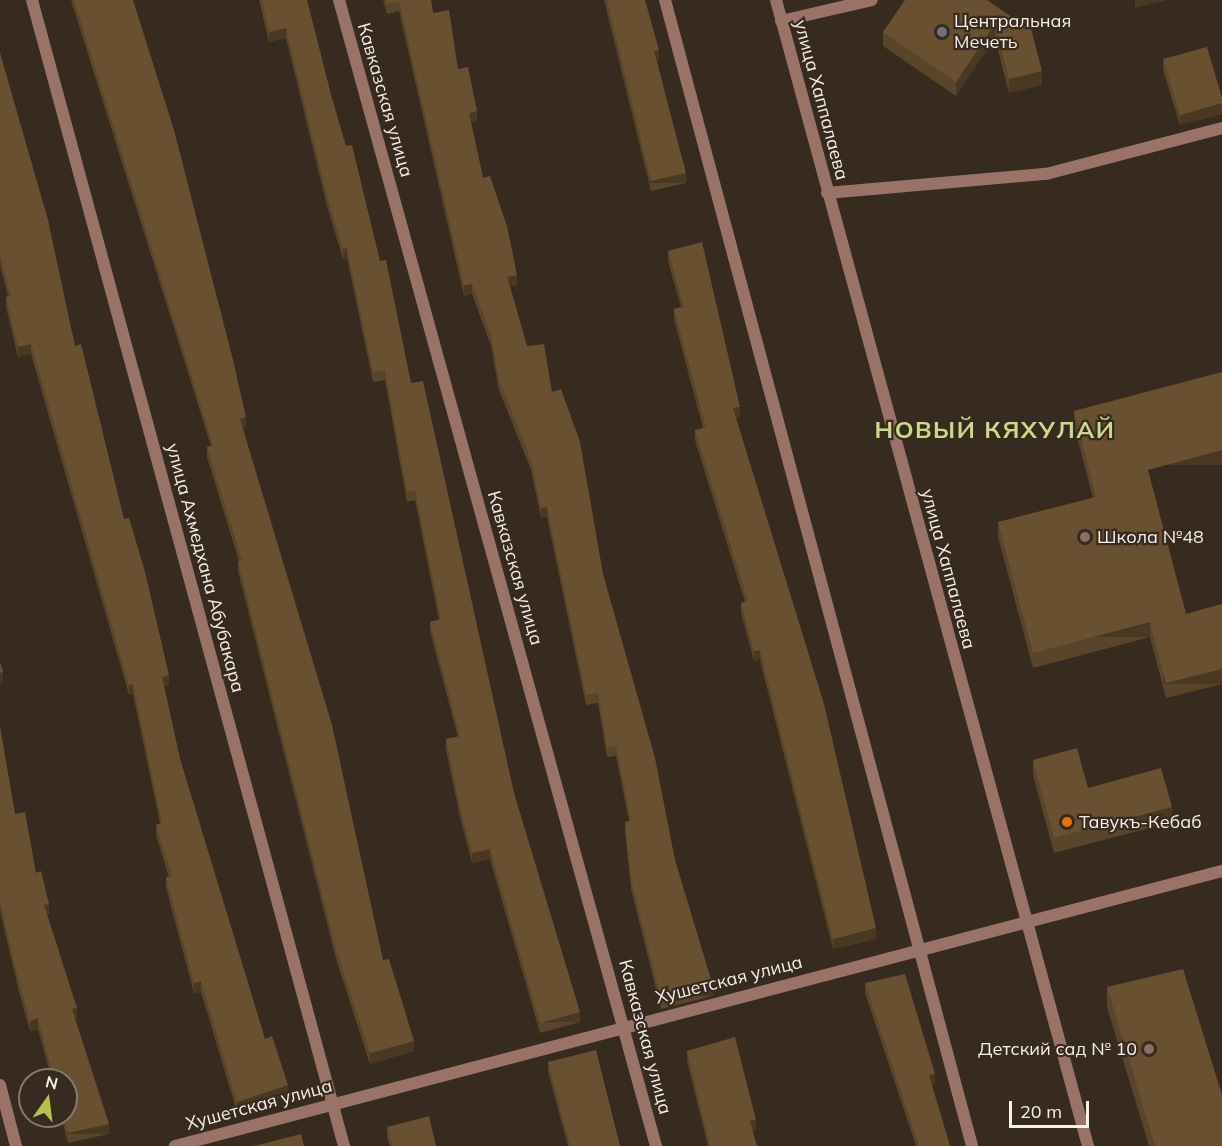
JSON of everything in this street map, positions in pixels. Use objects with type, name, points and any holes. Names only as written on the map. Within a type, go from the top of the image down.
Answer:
[{"type":"street","name":"улица Ахмедхана Абубакара","points":[[32,0],[344,1146]]},
{"type":"street","name":"Кавказская улица","points":[[339,0],[656,1146]]},
{"type":"street","points":[[665,0],[972,1146]]},
{"type":"street","name":"улица Хаппалаева","points":[[776,0],[1024,920],[1088,1146]]},
{"type":"street","points":[[781,21],[872,0]]},
{"type":"street","points":[[827,193],[1046,174],[1222,128]]},
{"type":"street","name":"Хушетская улица","points":[[176,1146],[624,1025],[918,951],[1024,920],[1222,870]]},
{"type":"street","points":[[0,1085],[16,1146]]},
{"type":"building","points":[[74,0],[133,0],[174,130],[233,360],[246,417],[240,419],[332,725],[383,960],[389,959],[414,1041],[370,1053],[336,949],[238,561],[242,560],[207,447],[213,445]]},
{"type":"building","points":[[262,0],[307,0],[346,146],[352,145],[380,261],[386,260],[411,383],[423,381],[514,793],[580,1012],[540,1023],[490,849],[472,853],[446,739],[460,736],[430,622],[441,619],[415,490],[407,492],[385,370],[373,372],[347,248],[343,249],[327,196],[286,28],[269,32]]},
{"type":"building","points":[[386,0],[431,0],[433,13],[449,10],[458,69],[468,67],[477,111],[469,113],[483,178],[490,176],[507,226],[517,275],[507,277],[527,346],[544,344],[552,392],[561,389],[580,442],[603,574],[655,758],[675,860],[713,986],[661,999],[631,879],[625,822],[631,821],[616,746],[607,747],[598,693],[586,695],[547,507],[541,508],[531,460],[499,380],[491,335],[472,284],[464,285],[399,1],[387,4]]},
{"type":"building","points":[[607,0],[645,0],[659,50],[654,51],[686,173],[651,181]]},
{"type":"building","points":[[905,0],[987,0],[1016,20],[1028,17],[1042,71],[1009,79],[995,24],[956,82],[883,32]]},
{"type":"building","points":[[1207,47],[1222,103],[1180,115],[1163,59]]},
{"type":"building","points":[[0,53],[48,220],[75,346],[81,344],[124,519],[129,518],[145,572],[169,675],[162,677],[180,759],[265,1039],[272,1036],[288,1085],[237,1102],[201,981],[194,983],[166,877],[172,876],[156,825],[162,823],[133,684],[129,685],[31,344],[18,347],[6,297],[11,296],[0,255]]},
{"type":"building","points":[[702,242],[740,407],[733,408],[824,704],[876,928],[833,939],[760,650],[754,651],[741,603],[748,601],[695,430],[706,427],[674,309],[684,307],[668,251]]},
{"type":"building","points":[[1222,372],[1222,450],[1148,470],[1186,614],[1222,604],[1222,669],[1166,683],[1150,622],[1033,653],[998,522],[1096,497],[1074,411]]},
{"type":"building","points":[[0,727],[15,814],[25,812],[36,873],[41,871],[49,904],[44,905],[77,1008],[72,1009],[109,1124],[68,1133],[67,1128],[78,1128],[78,1068],[51,1068],[38,1018],[30,1021],[0,901]]},
{"type":"building","points":[[1077,748],[1088,788],[1161,768],[1172,807],[1054,838],[1033,760]]},
{"type":"building","points":[[1183,969],[1222,1095],[1222,1146],[1155,1146],[1107,987]]},
{"type":"building","points":[[905,974],[935,1074],[929,1075],[950,1146],[919,1146],[865,983]]},
{"type":"building","points":[[735,1037],[756,1120],[750,1121],[757,1146],[710,1146],[687,1051]]},
{"type":"building","points":[[596,1050],[620,1146],[570,1146],[548,1062]]},
{"type":"building","points":[[429,1116],[436,1146],[392,1146],[387,1127]]},
{"type":"building","points":[[301,1134],[304,1146],[254,1146]]},
{"type":"place","name":"Центральная Мечеть","points":[[942,32]]},
{"type":"place","name":"Школа №48","points":[[1085,537]]},
{"type":"place","name":"Тавукъ-Кебаб","points":[[1067,822]]},
{"type":"place","name":"Детский сад № 10","points":[[1149,1049]]},
{"type":"district","name":"НОВЫЙ КЯХУЛАЙ","points":[[995,430]]}]
